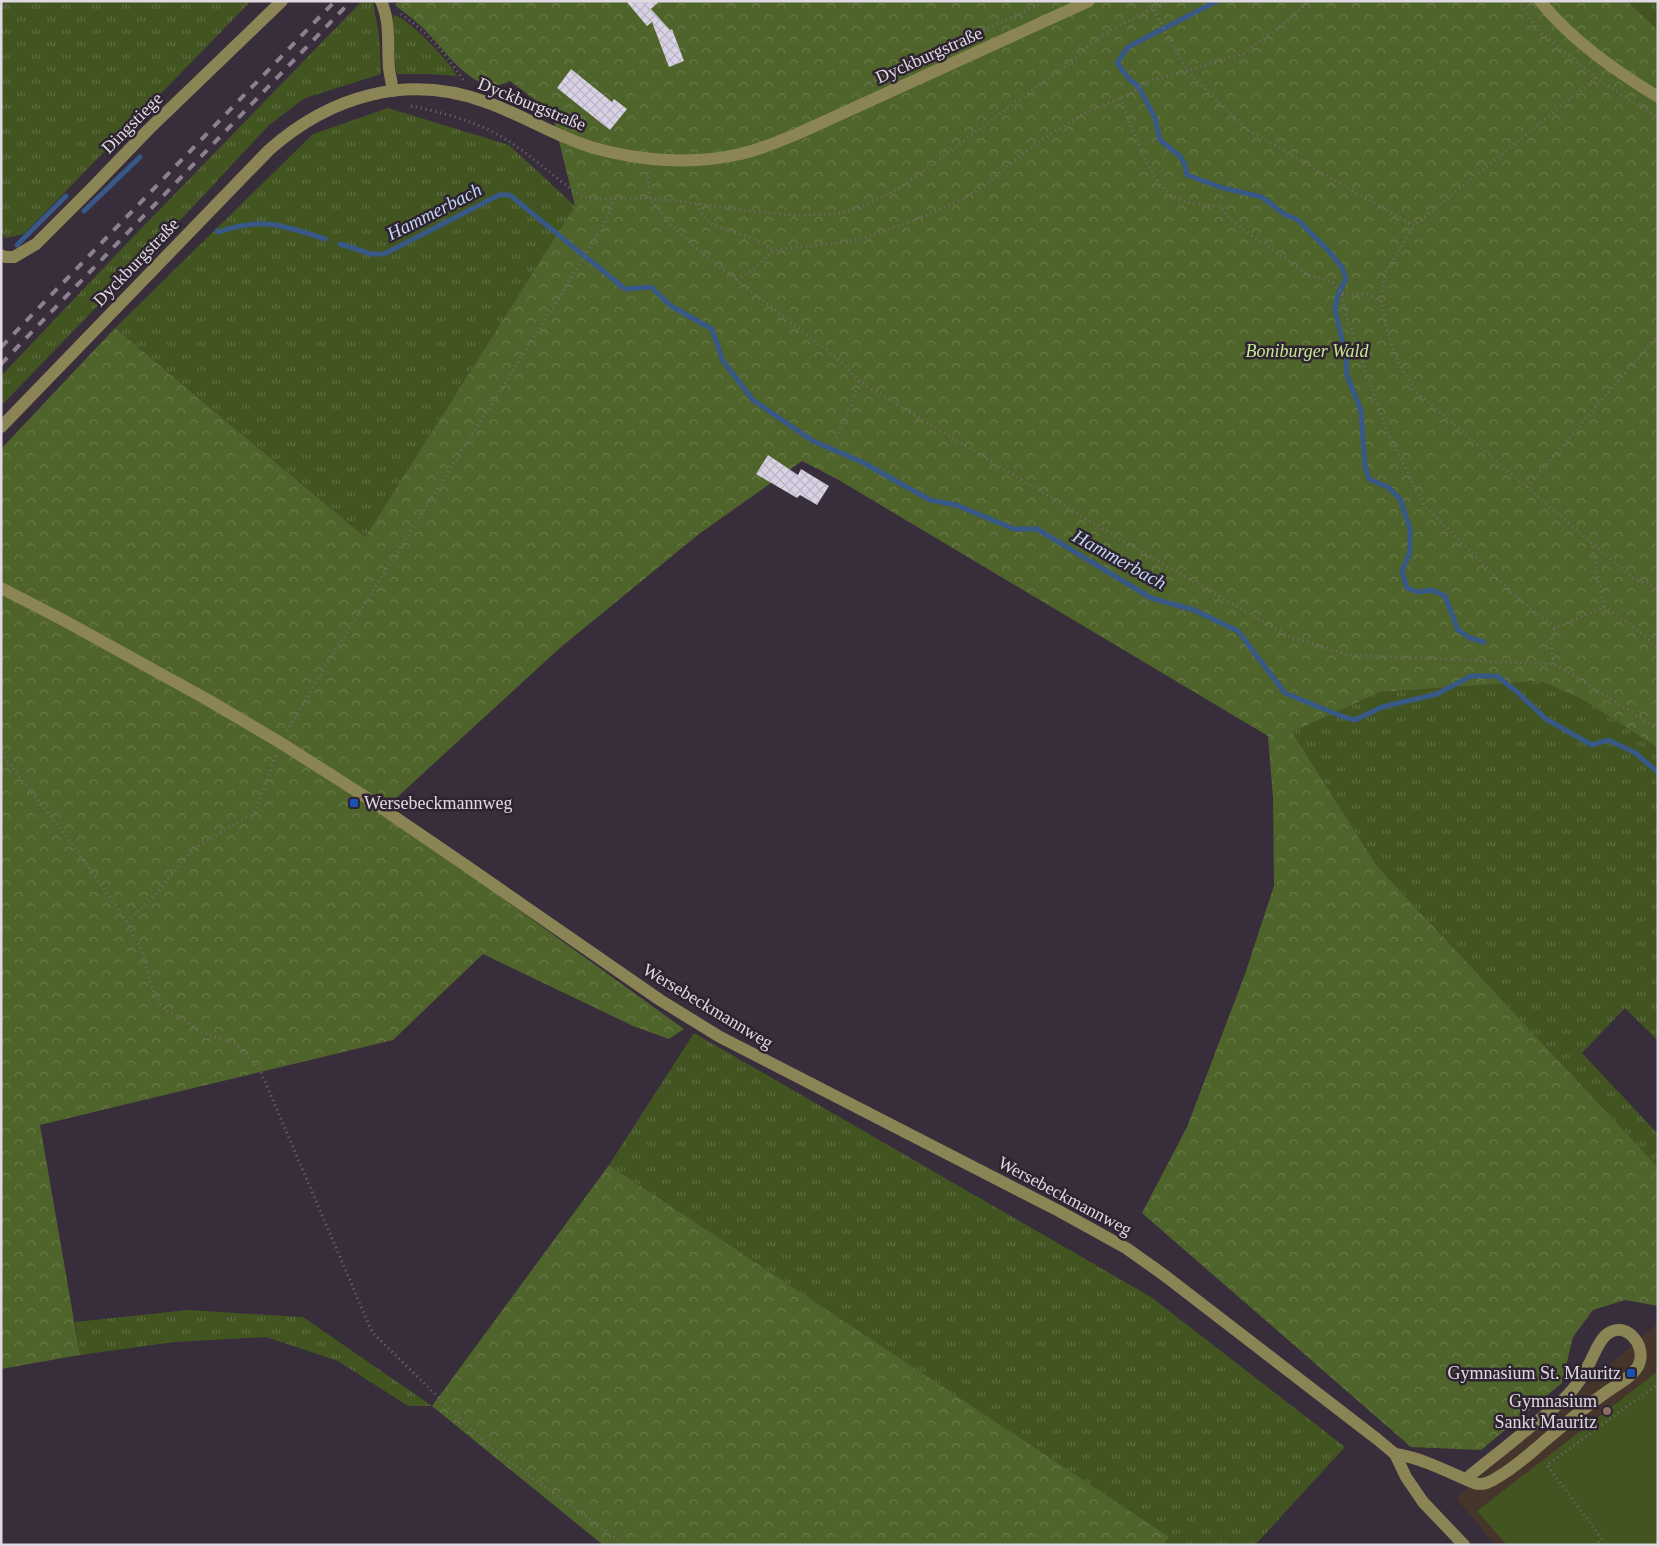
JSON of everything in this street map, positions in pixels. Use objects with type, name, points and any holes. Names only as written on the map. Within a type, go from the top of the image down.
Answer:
[{"type":"street","name":"Dingstiege","points":[[1,255],[14,257],[36,244],[150,129],[282,1]]},
{"type":"street","name":"Dyckburgstraße","points":[[1,427],[281,139],[306,121],[341,104],[370,94],[393,91],[429,90],[452,93],[475,98],[500,107],[572,140],[609,152],[648,159],[711,159],[750,152],[797,134],[1089,1]]},
{"type":"street","points":[[1540,1],[1564,28],[1612,66],[1658,97]]},
{"type":"street","points":[[383,5],[388,25],[389,67],[393,91]]},
{"type":"street","name":"Wersebeckmannweg","points":[[1,588],[208,700],[281,743],[361,794],[687,1018],[887,1124],[1059,1211],[1126,1248],[1164,1274],[1394,1454],[1406,1477],[1423,1502],[1464,1545]]},
{"type":"street","name":"Wersebeckmannweg","points":[[1394,1454],[1428,1462],[1466,1480],[1481,1485],[1505,1473],[1631,1373],[1638,1366],[1641,1359],[1641,1352],[1634,1338],[1623,1330],[1617,1329],[1605,1335],[1600,1341],[1580,1382],[1565,1398],[1466,1480]]},
{"type":"path","points":[[862,86],[1047,1]]},
{"type":"path","points":[[1149,1],[1169,41],[1187,71],[1248,130],[1414,226]]},
{"type":"path","points":[[393,91],[409,106],[446,115],[500,136],[579,196],[589,199],[649,198],[757,212],[816,215],[837,214],[856,209],[879,199],[923,172],[1067,65],[1093,42],[1113,29],[1168,1]]},
{"type":"path","points":[[697,204],[702,214],[710,223],[756,240],[774,250],[852,241],[957,202],[982,187],[1040,141],[1082,115],[1131,93],[1149,81],[1244,53],[1286,22],[1309,1]]},
{"type":"path","points":[[383,5],[402,14],[421,30],[444,54],[465,82]]},
{"type":"path","points":[[1612,66],[1414,226],[1385,274],[1381,301],[1388,334],[1399,364],[1416,392],[1634,578],[1658,588]]},
{"type":"path","points":[[1120,98],[1143,154],[1160,184],[1174,197],[1205,206],[1220,206],[1230,218],[1251,236],[1306,274],[1332,282],[1342,294],[1347,318],[1386,429],[1424,504],[1511,592],[1554,628]]},
{"type":"path","points":[[649,198],[669,223],[702,253],[838,358],[860,382],[1113,534],[1290,637],[1349,655],[1553,664],[1658,729]]},
{"type":"path","points":[[127,922],[153,897],[193,849],[255,812],[281,743],[336,649],[558,300],[606,221],[614,200]]},
{"type":"path","points":[[737,280],[754,269],[774,250]]},
{"type":"path","points":[[1342,294],[1367,294],[1381,301]]},
{"type":"path","points":[[1527,487],[1658,334]]},
{"type":"path","points":[[837,438],[860,382]]},
{"type":"path","points":[[1591,542],[1604,608],[1638,630],[1658,648]]},
{"type":"path","points":[[1553,664],[1550,639],[1554,628],[1604,608]]},
{"type":"path","points":[[1,753],[76,849],[127,922],[142,951],[156,998],[164,1009],[184,1019],[200,1032],[236,1044],[260,1070],[372,1332],[488,1446],[625,1545]]},
{"type":"path","points":[[1594,1545],[1602,1539],[1547,1465],[1658,1384]]},
{"type":"shaded area","name":"Gymnasium Sankt Mauritz","points":[[1658,1323],[1658,1545],[1495,1545],[1456,1498]]},
{"type":"green space","points":[[1,1],[251,1],[24,234],[5,238],[1,232]]},
{"type":"green space","points":[[362,1],[373,2],[379,35],[381,74],[305,98],[269,125],[1,406],[1,376]]},
{"type":"green space","name":"Boniburger Wald","points":[[401,1],[1627,1],[1658,30],[1658,748],[1580,698],[1540,681],[1381,692],[1292,732],[1377,866],[1658,1167],[1658,1306],[1625,1300],[1593,1310],[1573,1337],[1562,1383],[1481,1450],[1411,1447],[1142,1213],[1187,1127],[1245,974],[1274,886],[1273,798],[1268,736],[837,479],[802,461],[699,534],[561,647],[382,811],[684,1029],[669,1039],[633,1026],[483,954],[393,1040],[40,1125],[80,1355],[1,1369],[1,449],[115,328],[365,537],[575,206],[552,113],[510,81],[497,85],[485,84],[463,71],[423,28],[396,6],[395,4]]},
{"type":"green space","points":[[1627,1],[1658,1],[1658,30]]},
{"type":"green space","points":[[393,15],[400,17],[428,41],[457,76],[397,74]]},
{"type":"green space","points":[[388,108],[509,145],[575,206],[365,537],[115,328],[313,134]]},
{"type":"green space","points":[[1540,681],[1580,698],[1658,748],[1658,1041],[1625,1008],[1582,1053],[1658,1134],[1658,1167],[1377,866],[1292,732],[1381,692]]},
{"type":"green space","points":[[694,1033],[1151,1297],[1345,1447],[1255,1545],[1162,1545],[1168,1537],[609,1165]]},
{"type":"green space","points":[[609,1165],[1169,1537],[1162,1545],[603,1545],[432,1406]]},
{"type":"green space","points":[[188,1310],[303,1317],[432,1406],[408,1406],[338,1361],[266,1337],[174,1342],[80,1355],[75,1322]]},
{"type":"green space","name":"Gymnasium Sankt Mauritz","points":[[1658,1371],[1658,1545],[1507,1545],[1477,1511]]},
{"type":"building","points":[[626,1],[660,1],[651,9],[670,30],[672,29],[684,61],[669,67],[652,22],[647,26]]},
{"type":"building","points":[[571,69],[612,102],[614,99],[627,109],[610,130],[557,88]]},
{"type":"building","points":[[768,455],[798,475],[801,469],[829,486],[817,505],[800,495],[797,498],[756,474]]},
{"type":"waterway","points":[[1217,1],[1128,47],[1117,63],[1130,80],[1138,86],[1155,118],[1160,140],[1180,156],[1185,165],[1187,175],[1223,188],[1262,197],[1284,214],[1298,220],[1342,267],[1346,279],[1338,294],[1335,309],[1346,357],[1347,375],[1361,411],[1365,466],[1369,479],[1388,487],[1400,499],[1410,528],[1410,552],[1402,571],[1407,588],[1418,592],[1432,590],[1445,596],[1458,630],[1470,638],[1484,642]]},
{"type":"waterway","name":"Hammerbach","points":[[84,211],[140,157]]},
{"type":"waterway","name":"Hammerbach","points":[[340,244],[371,254],[384,254],[499,195],[510,195],[583,255]]},
{"type":"waterway","name":"Hammerbach","points":[[17,245],[66,196]]},
{"type":"waterway","name":"Hammerbach","points":[[217,231],[260,224],[285,227],[325,239]]},
{"type":"waterway","name":"Hammerbach","points":[[586,257],[625,289],[651,287],[671,306],[712,329],[723,361],[753,400],[813,441],[862,462],[930,500],[956,505],[1014,529],[1037,529],[1151,598],[1194,610],[1238,631],[1285,693],[1355,720],[1382,707],[1437,694],[1471,676],[1497,676],[1546,719],[1592,745],[1608,740],[1634,752],[1658,772]]},
{"type":"railway","points":[[1,347],[335,1]]},
{"type":"railway","points":[[1,364],[351,1]]},
{"type":"place","name":"Wersebeckmannweg","points":[[354,803]]},
{"type":"place","name":"Gymnasium St. Mauritz","points":[[1631,1373]]},
{"type":"place","name":"Gymnasium Sankt Mauritz","points":[[1607,1411]]}]
